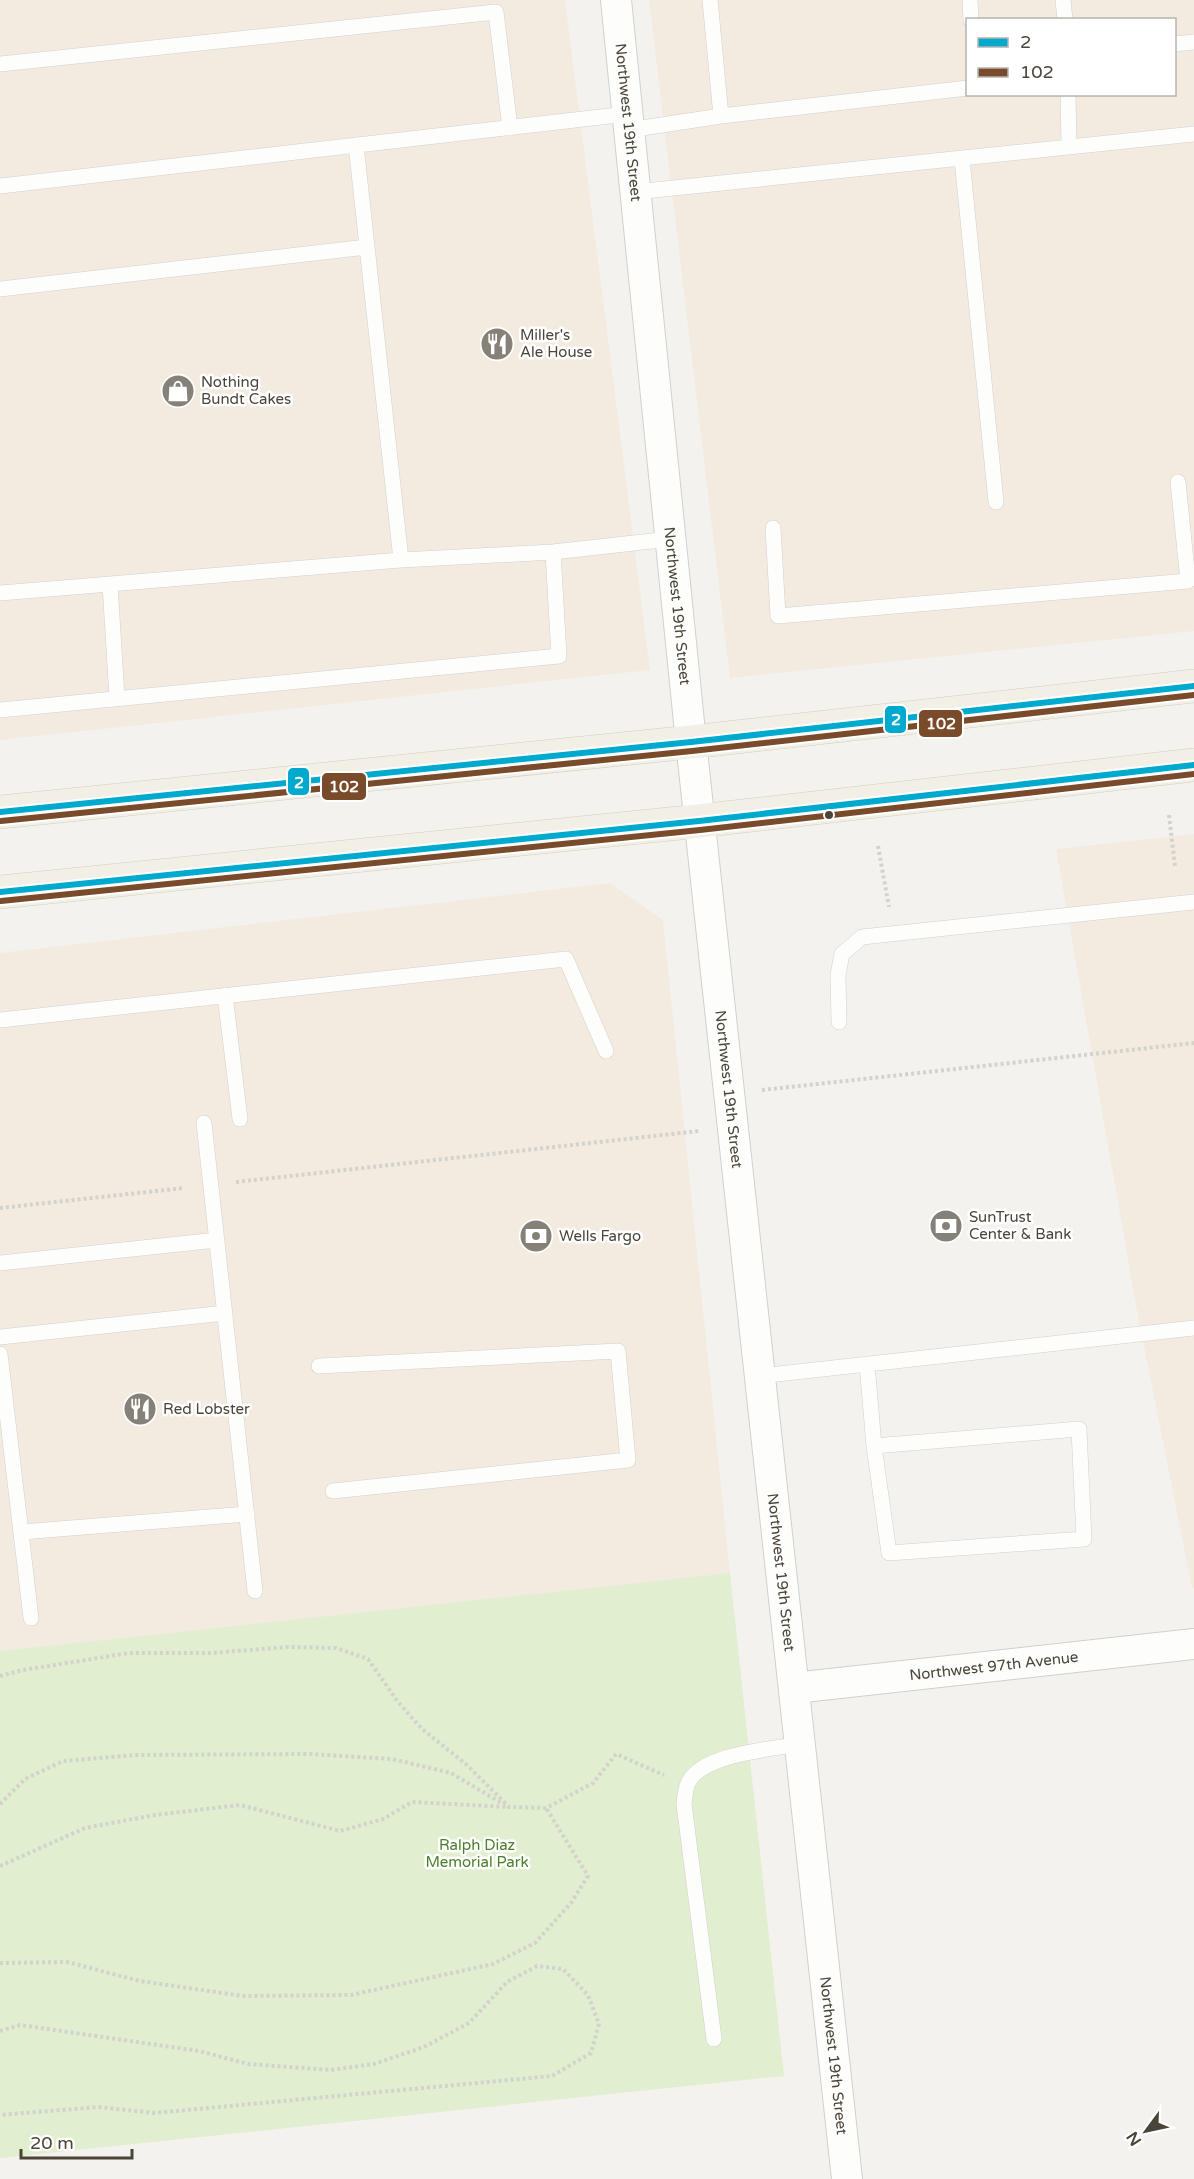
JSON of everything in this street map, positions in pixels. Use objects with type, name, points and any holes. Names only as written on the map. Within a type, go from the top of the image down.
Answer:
[{"type":"main road","points":[[0,812],[691,742],[1194,686]]},
{"type":"main road","points":[[0,892],[699,821],[1194,765]]},
{"type":"street","name":"Northwest 19th Street","points":[[616,0],[699,821],[847,2179]]},
{"type":"street","name":"Northwest 97th Avenue","points":[[794,1688],[1194,1644]]},
{"type":"lane","points":[[710,0],[721,116]]},
{"type":"lane","points":[[970,0],[971,18]]},
{"type":"lane","points":[[1064,0],[1065,18]]},
{"type":"lane","points":[[0,64],[496,12],[510,128]]},
{"type":"lane","points":[[1176,44],[1194,42]]},
{"type":"lane","points":[[0,186],[510,128],[721,116],[966,88]]},
{"type":"lane","points":[[1068,96],[1069,147]]},
{"type":"lane","points":[[635,192],[1194,134]]},
{"type":"lane","points":[[356,145],[401,560]]},
{"type":"lane","points":[[962,159],[996,502]]},
{"type":"lane","points":[[0,289],[367,247]]},
{"type":"lane","points":[[773,528],[778,616],[1188,581],[1178,482]]},
{"type":"lane","points":[[0,593],[401,560],[553,552],[670,539]]},
{"type":"lane","points":[[0,710],[559,656],[553,552]]},
{"type":"lane","points":[[110,584],[117,698]]},
{"type":"lane","points":[[839,1022],[838,975],[842,954],[862,937],[1194,902]]},
{"type":"lane","points":[[0,1020],[566,959],[606,1050]]},
{"type":"lane","points":[[225,995],[240,1119]]},
{"type":"lane","points":[[204,1123],[255,1590]]},
{"type":"lane","points":[[0,1263],[217,1240]]},
{"type":"lane","points":[[0,1337],[225,1313]]},
{"type":"lane","points":[[760,1376],[1194,1328]]},
{"type":"lane","points":[[319,1366],[618,1351],[628,1460],[333,1491]]},
{"type":"lane","points":[[0,1354],[31,1618]]},
{"type":"lane","points":[[867,1364],[874,1446],[889,1553],[1084,1539],[1079,1429],[874,1446]]},
{"type":"lane","points":[[21,1532],[247,1514]]},
{"type":"lane","points":[[714,2039],[684,1804],[687,1785],[696,1771],[726,1757],[801,1744]]},
{"type":"path","points":[[1168,815],[1175,866]]},
{"type":"path","points":[[878,846],[889,908]]},
{"type":"path","points":[[761,1090],[1194,1043]]},
{"type":"path","points":[[0,1208],[733,1127]]},
{"type":"path","points":[[0,1676],[23,1670],[129,1653],[210,1653],[288,1647],[336,1648],[368,1659],[398,1702],[422,1729],[467,1765],[509,1807]]},
{"type":"path","points":[[0,1804],[25,1779],[63,1761],[137,1755],[309,1754],[392,1759],[451,1773],[509,1807]]},
{"type":"path","points":[[0,1866],[85,1828],[155,1815],[240,1804],[340,1831],[383,1819],[412,1802],[546,1808],[593,1783],[616,1754],[687,1785]]},
{"type":"path","points":[[0,1963],[67,1962],[140,1981],[243,1996],[351,1995],[493,1964],[535,1943],[571,1903],[588,1876],[546,1808]]},
{"type":"path","points":[[0,2031],[20,2025],[199,2051],[248,2064],[331,2070],[374,2064],[424,2047],[468,2023],[507,1982],[537,1966],[563,1969],[588,1995],[599,2024],[591,2053],[552,2076],[154,2113],[98,2107],[0,2115]]},
{"type":"shaded area","points":[[0,0],[565,0],[650,670],[0,740]]},
{"type":"shaded area","points":[[649,0],[1194,0],[1194,631],[730,678]]},
{"type":"shaded area","points":[[1194,834],[1194,1588],[1192,1588],[1137,1311],[1056,849]]},
{"type":"shaded area","points":[[610,883],[663,920],[730,1573],[0,1651],[0,953]]},
{"type":"green space","name":"Ralph Diaz Memorial Park","points":[[730,1573],[784,2076],[0,2158],[0,1651]]},
{"type":"transit line","name":"2","points":[[0,812],[691,742],[1194,686]]},
{"type":"transit line","name":"102","points":[[1,821],[692,751],[1194,695]]},
{"type":"transit line","name":"2","points":[[0,892],[699,821],[1194,765]]},
{"type":"transit line","name":"102","points":[[1,901],[700,830],[1194,774]]},
{"type":"place","name":"Miller's Ale House","points":[[497,344]]},
{"type":"place","name":"Nothing Bundt Cakes","points":[[178,391]]},
{"type":"place","name":"SunTrust Center & Bank","points":[[946,1226]]},
{"type":"place","name":"Wells Fargo","points":[[536,1236]]},
{"type":"place","name":"Red Lobster","points":[[140,1409]]}]
